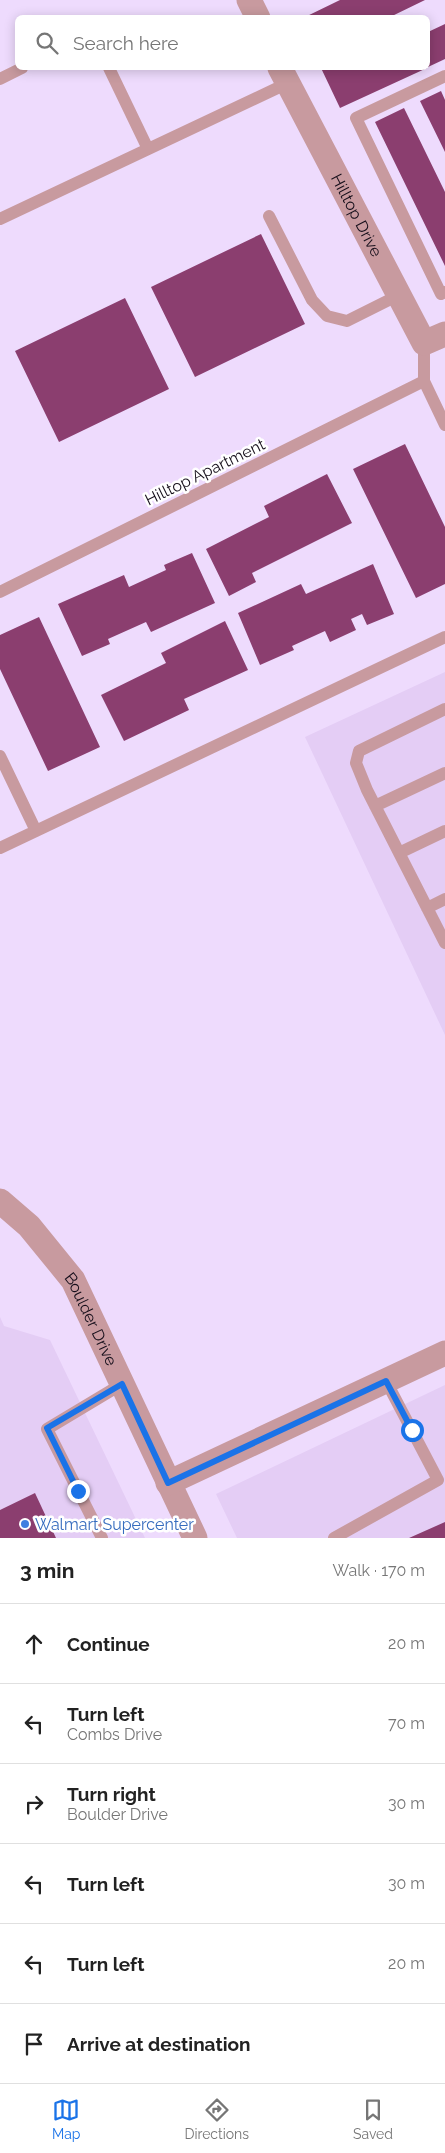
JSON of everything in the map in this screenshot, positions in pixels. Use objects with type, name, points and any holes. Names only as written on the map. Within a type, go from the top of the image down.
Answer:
[{"type":"street","points":[[250,0],[257,15]]},
{"type":"street","name":"Hilltop Drive","points":[[284,75],[399,295],[435,339]]},
{"type":"street","name":"Boulder Drive","points":[[0,1201],[29,1226],[73,1280],[194,1538]]},
{"type":"street","points":[[168,1483],[445,1353]]},
{"type":"lane","points":[[0,78],[18,70]]},
{"type":"lane","points":[[110,70],[148,149]]},
{"type":"lane","points":[[0,219],[148,149],[284,75]]},
{"type":"lane","points":[[445,76],[356,118],[441,294],[445,292]]},
{"type":"lane","points":[[269,216],[312,300],[327,316],[347,321],[399,295]]},
{"type":"lane","points":[[435,339],[424,381],[445,425]]},
{"type":"lane","name":"Hilltop Apartment","points":[[0,592],[424,381]]},
{"type":"lane","points":[[0,848],[445,637]]},
{"type":"lane","points":[[445,709],[359,751],[356,763],[445,943]]},
{"type":"lane","points":[[0,756],[36,831]]},
{"type":"lane","points":[[376,806],[445,773]]},
{"type":"lane","points":[[399,853],[445,831]]},
{"type":"lane","points":[[427,908],[445,899]]},
{"type":"lane","points":[[334,1538],[438,1480],[386,1381]]},
{"type":"lane","points":[[102,1538],[47,1428],[122,1384]]},
{"type":"shaded area","points":[[445,672],[445,1035],[305,737]]},
{"type":"shaded area","points":[[0,1317],[4,1326],[50,1340],[145,1538],[0,1538]]},
{"type":"shaded area","points":[[445,1385],[445,1538],[237,1538],[216,1494]]},
{"type":"building","points":[[340,0],[425,0],[394,15],[309,15]]},
{"type":"building","points":[[445,24],[445,59],[430,66],[430,31]]},
{"type":"building","points":[[322,70],[423,70],[340,108]]},
{"type":"building","points":[[441,91],[445,100],[445,152],[420,101]]},
{"type":"building","points":[[404,108],[445,192],[445,266],[375,122]]},
{"type":"building","points":[[261,234],[305,324],[195,377],[151,287]]},
{"type":"building","points":[[125,298],[169,389],[59,442],[15,351]]},
{"type":"building","points":[[405,444],[445,527],[445,584],[416,598],[353,469]]},
{"type":"building","points":[[327,474],[352,523],[252,573],[256,582],[229,596],[206,549],[269,517],[264,506]]},
{"type":"building","points":[[192,553],[215,603],[151,632],[146,622],[108,639],[110,644],[82,656],[58,604],[124,575],[129,587],[166,570],[164,565]]},
{"type":"building","points":[[373,564],[394,614],[367,625],[362,614],[351,619],[356,630],[330,642],[325,631],[292,646],[294,650],[260,665],[238,613],[301,584],[306,594]]},
{"type":"building","points":[[39,617],[100,747],[48,771],[0,669],[0,635]]},
{"type":"building","points":[[225,621],[248,670],[184,699],[189,710],[124,741],[101,695],[166,663],[161,653]]},
{"type":"building","name":"Walmart Supercenter","points":[[35,1493],[56,1538],[0,1538],[0,1510]]},
{"type":"building","points":[[445,1522],[445,1538],[409,1538]]},
{"type":"place","name":"Walmart Supercenter","points":[[25,1524]]},
{"type":"route","points":[[78,1491],[47,1428],[122,1384],[168,1483],[386,1381],[412,1430]]}]
